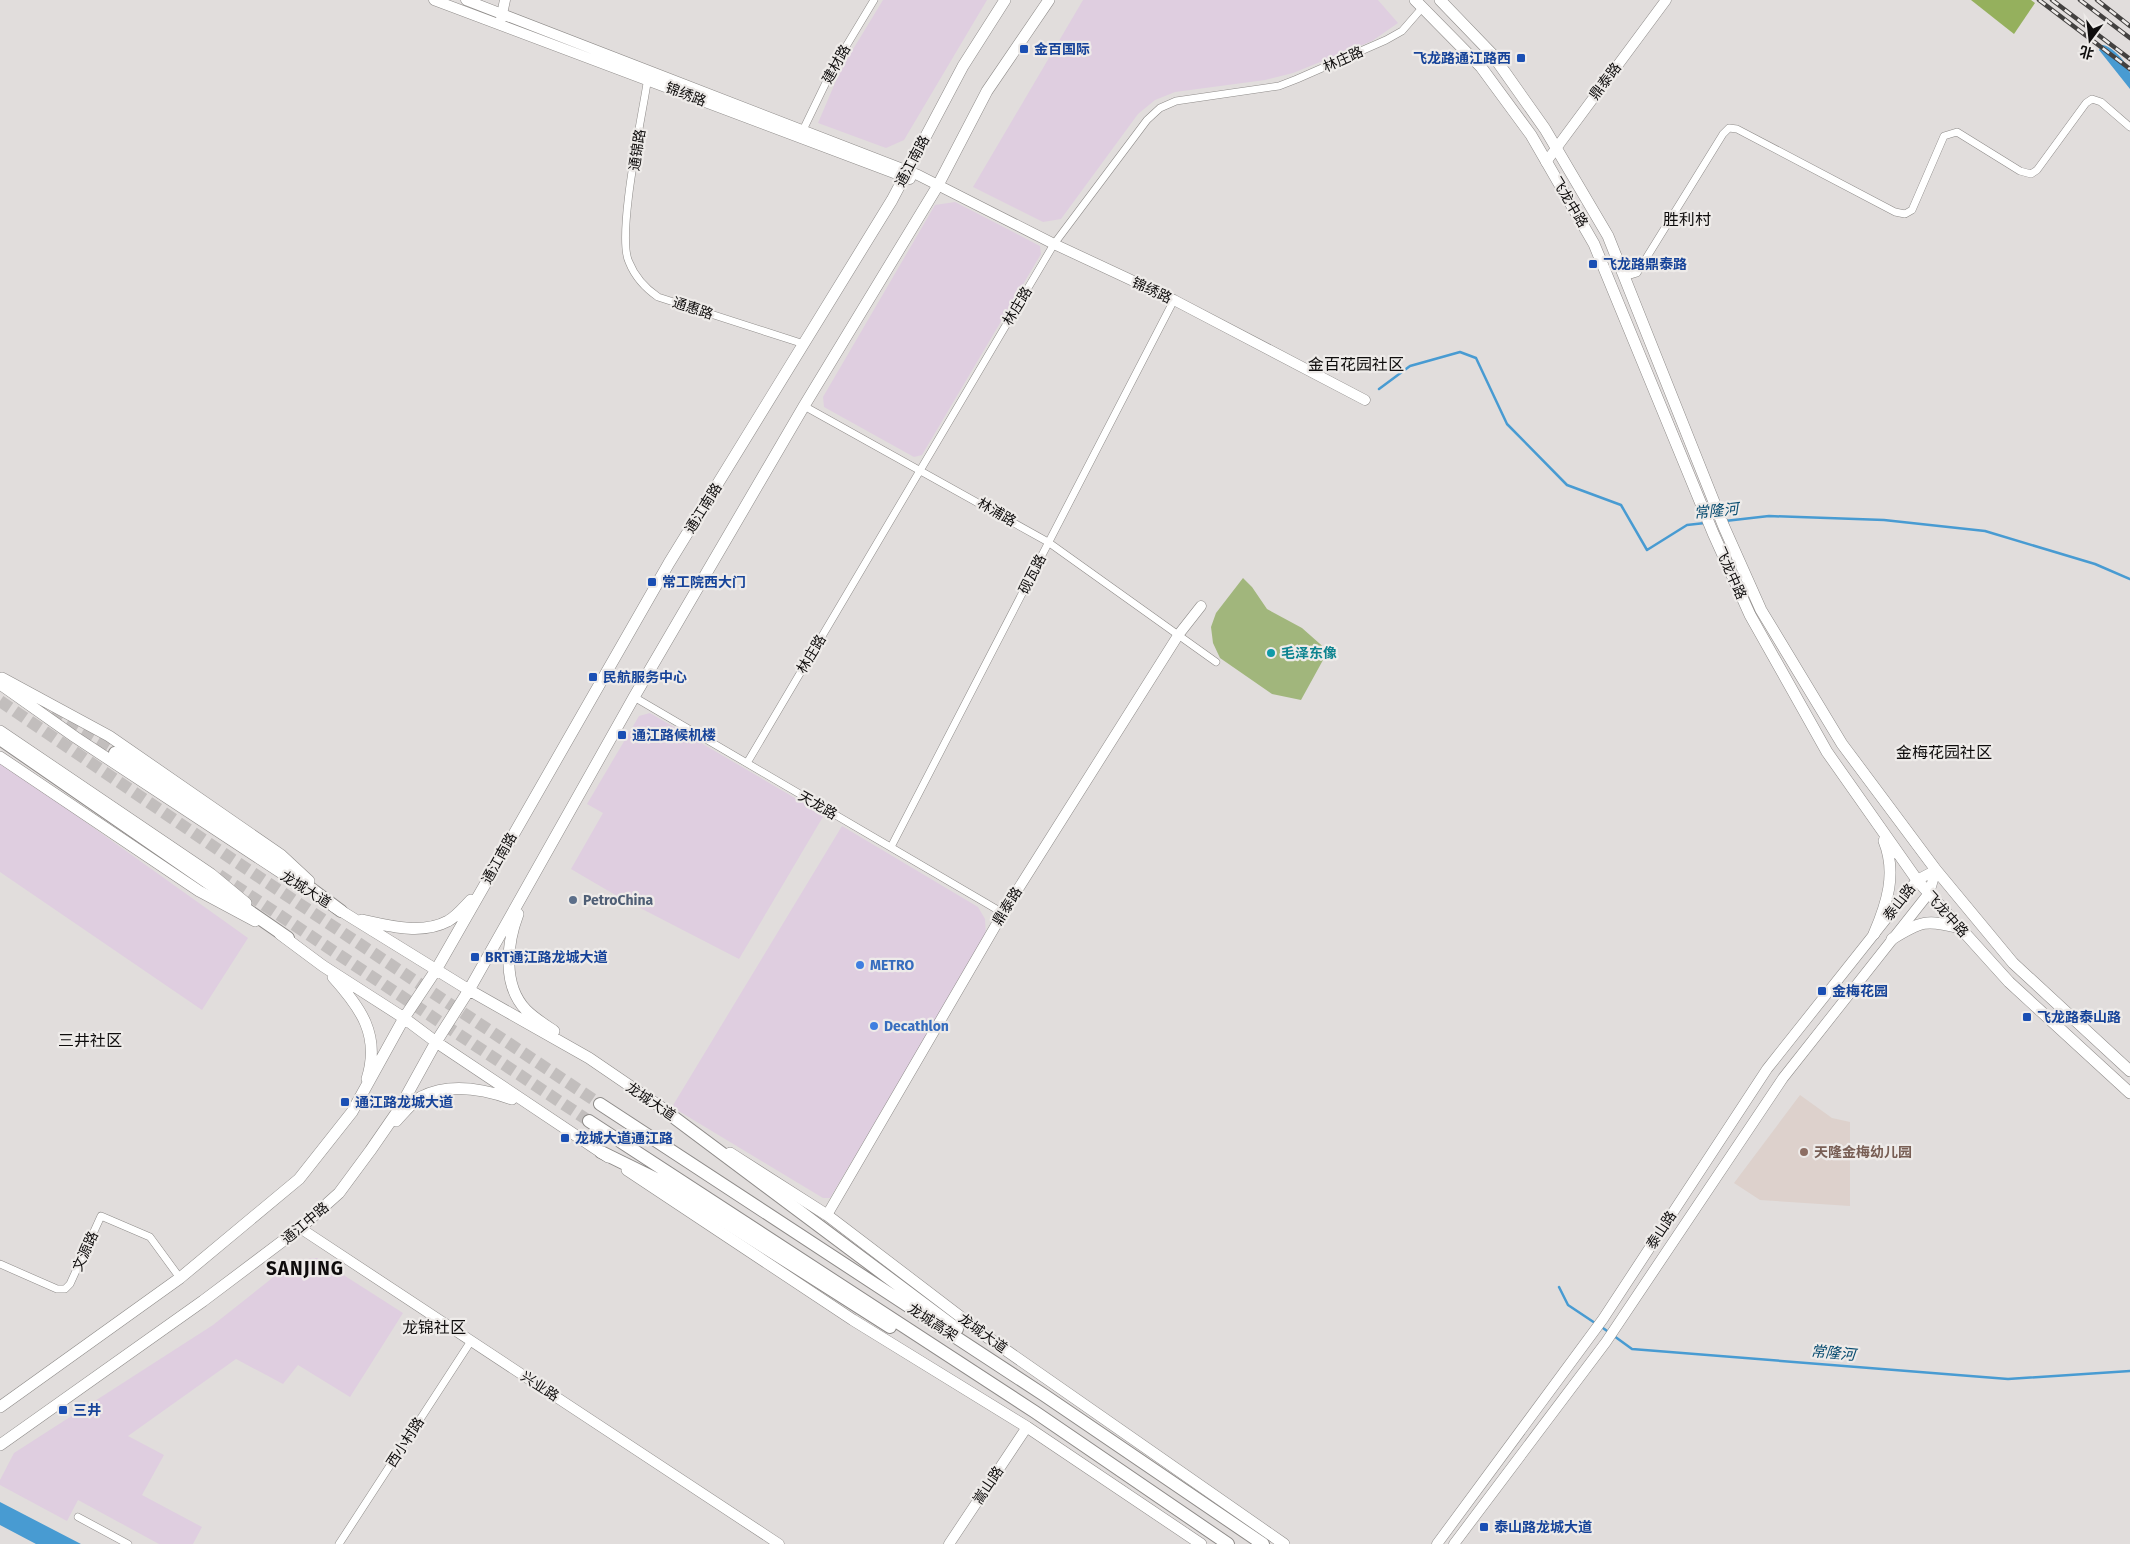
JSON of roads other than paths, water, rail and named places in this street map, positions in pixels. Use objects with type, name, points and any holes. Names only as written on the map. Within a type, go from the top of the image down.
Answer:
[{"type":"highway","points":[[0,739],[288,938]]},
{"type":"highway","points":[[115,753],[274,861],[341,911]]},
{"type":"highway","name":"龙城高架","points":[[600,1104],[1044,1395],[1263,1544]]},
{"type":"highway","points":[[664,1110],[1044,1395]]},
{"type":"highway","name":"龙城高架","points":[[589,1121],[1035,1412],[1228,1544]]},
{"type":"highway","points":[[600,1152],[662,1182],[872,1316],[1035,1412]]},
{"type":"main road","name":"通江南路","points":[[404,1018],[436,970],[669,563],[906,174],[962,66],[1006,0]]},
{"type":"main road","points":[[469,990],[634,697],[804,406],[937,186],[987,91],[1049,0]]},
{"type":"main road","name":"飞龙中路","points":[[1440,0],[1492,54],[1556,147],[1608,236],[1719,516],[1761,610],[1842,744],[1936,870],[2013,963],[2130,1070]]},
{"type":"main road","name":"飞龙中路","points":[[1418,4],[1481,67],[1531,134],[1594,244],[1706,517],[1750,615],[1828,752],[1917,880],[2009,982],[2130,1093]]},
{"type":"main road","points":[[0,677],[109,736],[281,855],[341,911]]},
{"type":"main road","name":"龙城大道","points":[[0,684],[75,737],[341,911],[469,990],[589,1058],[664,1110],[827,1215],[987,1337],[1284,1544]]},
{"type":"main road","points":[[0,731],[211,874],[323,966],[404,1018],[527,1104],[853,1320],[1027,1427],[1201,1544]]},
{"type":"main road","points":[[0,757],[199,891],[288,938]]},
{"type":"main road","points":[[1874,934],[1885,908],[1890,882],[1890,854],[1877,823]]},
{"type":"main road","points":[[355,919],[390,926],[413,928],[449,921],[471,900],[494,868]]},
{"type":"main road","points":[[530,881],[513,928],[509,948],[510,972],[514,992],[526,1010],[589,1058]]},
{"type":"main road","points":[[1892,939],[1916,924],[1937,922],[1961,928]]},
{"type":"main road","points":[[323,966],[359,1008],[365,1022],[371,1056],[361,1097]]},
{"type":"main road","name":"通江中路","points":[[0,1445],[210,1296],[300,1228],[339,1193],[399,1109],[436,1042],[469,990]]},
{"type":"main road","points":[[0,1407],[180,1278],[299,1179],[316,1160],[361,1097],[404,1018]]},
{"type":"main road","points":[[370,1151],[421,1097],[429,1094],[474,1088],[527,1104]]},
{"type":"street","name":"锦绣路","points":[[434,0],[500,25],[803,130],[906,174]]},
{"type":"street","name":"锦绣路","points":[[466,0],[648,75],[937,186],[1054,244],[1174,300],[1365,400]]},
{"type":"street","points":[[500,25],[505,0]]},
{"type":"street","name":"建材路","points":[[803,130],[832,68],[874,0]]},
{"type":"street","name":"鼎泰路","points":[[1546,162],[1666,0]]},
{"type":"street","name":"林庄路","points":[[746,763],[1054,244],[1147,120],[1160,108],[1176,101],[1279,86],[1297,79],[1386,40],[1402,30],[1418,4]]},
{"type":"street","name":"通锦路","points":[[625,229],[648,75]]},
{"type":"street","points":[[1624,277],[1637,273],[1723,134],[1729,128],[1737,129],[1895,212],[1905,214],[1912,210],[1944,136],[1949,132],[1957,132],[2020,171],[2031,174],[2037,170],[2086,103],[2092,99],[2100,102],[2130,127]]},
{"type":"street","name":"通惠路","points":[[625,229],[628,261],[644,286],[658,297],[804,344]]},
{"type":"street","name":"砚瓦路","points":[[891,847],[1174,300]]},
{"type":"street","name":"林浦路","points":[[804,406],[921,469],[1048,542],[1216,662]]},
{"type":"street","name":"鼎泰路","points":[[827,1215],[1003,913],[1179,634],[1201,606]]},
{"type":"street","name":"天龙路","points":[[634,697],[1003,913]]},
{"type":"street","name":"泰山路","points":[[1437,1544],[1603,1319],[1767,1069],[1917,880],[1936,870]]},
{"type":"street","name":"泰山路","points":[[1454,1544],[1606,1342],[1783,1078],[1929,893],[1936,870]]},
{"type":"street","name":"文源路","points":[[0,1264],[57,1289],[65,1288],[70,1284],[101,1216],[150,1237],[180,1278]]},
{"type":"street","name":"兴业路","points":[[300,1228],[779,1544]]},
{"type":"street","name":"西小村路","points":[[339,1544],[471,1341]]},
{"type":"street","name":"嵩山路","points":[[949,1544],[1027,1427]]},
{"type":"street","points":[[78,1517],[128,1544]]},
{"type":"water","points":[[2102,45],[2114,51],[2126,64],[2130,73],[2130,89],[2099,50]]},
{"type":"water","points":[[0,1502],[81,1544],[36,1544],[0,1525]]},
{"type":"waterway","name":"常隆河","points":[[1379,389],[1410,366],[1460,352],[1476,358],[1507,424],[1567,485],[1621,505],[1647,550],[1687,525],[1705,523]]},
{"type":"waterway","name":"常隆河","points":[[1725,521],[1769,516],[1884,520],[1985,531],[2095,564],[2130,579]]},
{"type":"waterway","name":"常隆河","points":[[1559,1287],[1568,1305],[1595,1323]]},
{"type":"waterway","name":"常隆河","points":[[1600,1326],[1610,1333]]},
{"type":"waterway","name":"常隆河","points":[[1614,1336],[1632,1349],[2008,1379],[2130,1371]]},
{"type":"tunnel","points":[[0,701],[232,859],[600,1104]]},
{"type":"tunnel","points":[[51,714],[115,753]]},
{"type":"tunnel","points":[[219,875],[589,1121]]},
{"type":"railway","points":[[2039,0],[2130,69]]},
{"type":"railway","points":[[2052,0],[2130,59]]},
{"type":"railway","points":[[2080,0],[2130,38]]},
{"type":"railway","points":[[2097,0],[2130,26]]},
{"type":"place","name":"金百国际","points":[[1024,49]]},
{"type":"place","name":"飞龙路通江路西","points":[[1521,58]]},
{"type":"place","name":"飞龙路鼎泰路","points":[[1593,264]]},
{"type":"place","name":"常工院西大门","points":[[652,582]]},
{"type":"place","name":"毛泽东像","points":[[1271,653]]},
{"type":"place","name":"民航服务中心","points":[[593,677]]},
{"type":"place","name":"通江路候机楼","points":[[622,735]]},
{"type":"place","name":"PetroChina","points":[[573,900]]},
{"type":"place","name":"BRT通江路龙城大道","points":[[475,957]]},
{"type":"place","name":"METRO","points":[[860,965]]},
{"type":"place","name":"金梅花园","points":[[1822,991]]},
{"type":"place","name":"飞龙路泰山路","points":[[2027,1017]]},
{"type":"place","name":"Decathlon","points":[[874,1026]]},
{"type":"place","name":"通江路龙城大道","points":[[345,1102]]},
{"type":"place","name":"龙城大道通江路","points":[[565,1138]]},
{"type":"place","name":"天隆金梅幼儿园","points":[[1804,1152]]},
{"type":"place","name":"三井","points":[[63,1410]]},
{"type":"place","name":"泰山路龙城大道","points":[[1484,1527]]},
{"type":"district","name":"胜利村","points":[[1687,219]]},
{"type":"district","name":"金百花园社区","points":[[1356,364]]},
{"type":"district","name":"金梅花园社区","points":[[1944,752]]},
{"type":"district","name":"三井社区","points":[[90,1040]]},
{"type":"district","name":"SANJING","points":[[305,1268]]},
{"type":"district","name":"龙锦社区","points":[[434,1327]]}]
